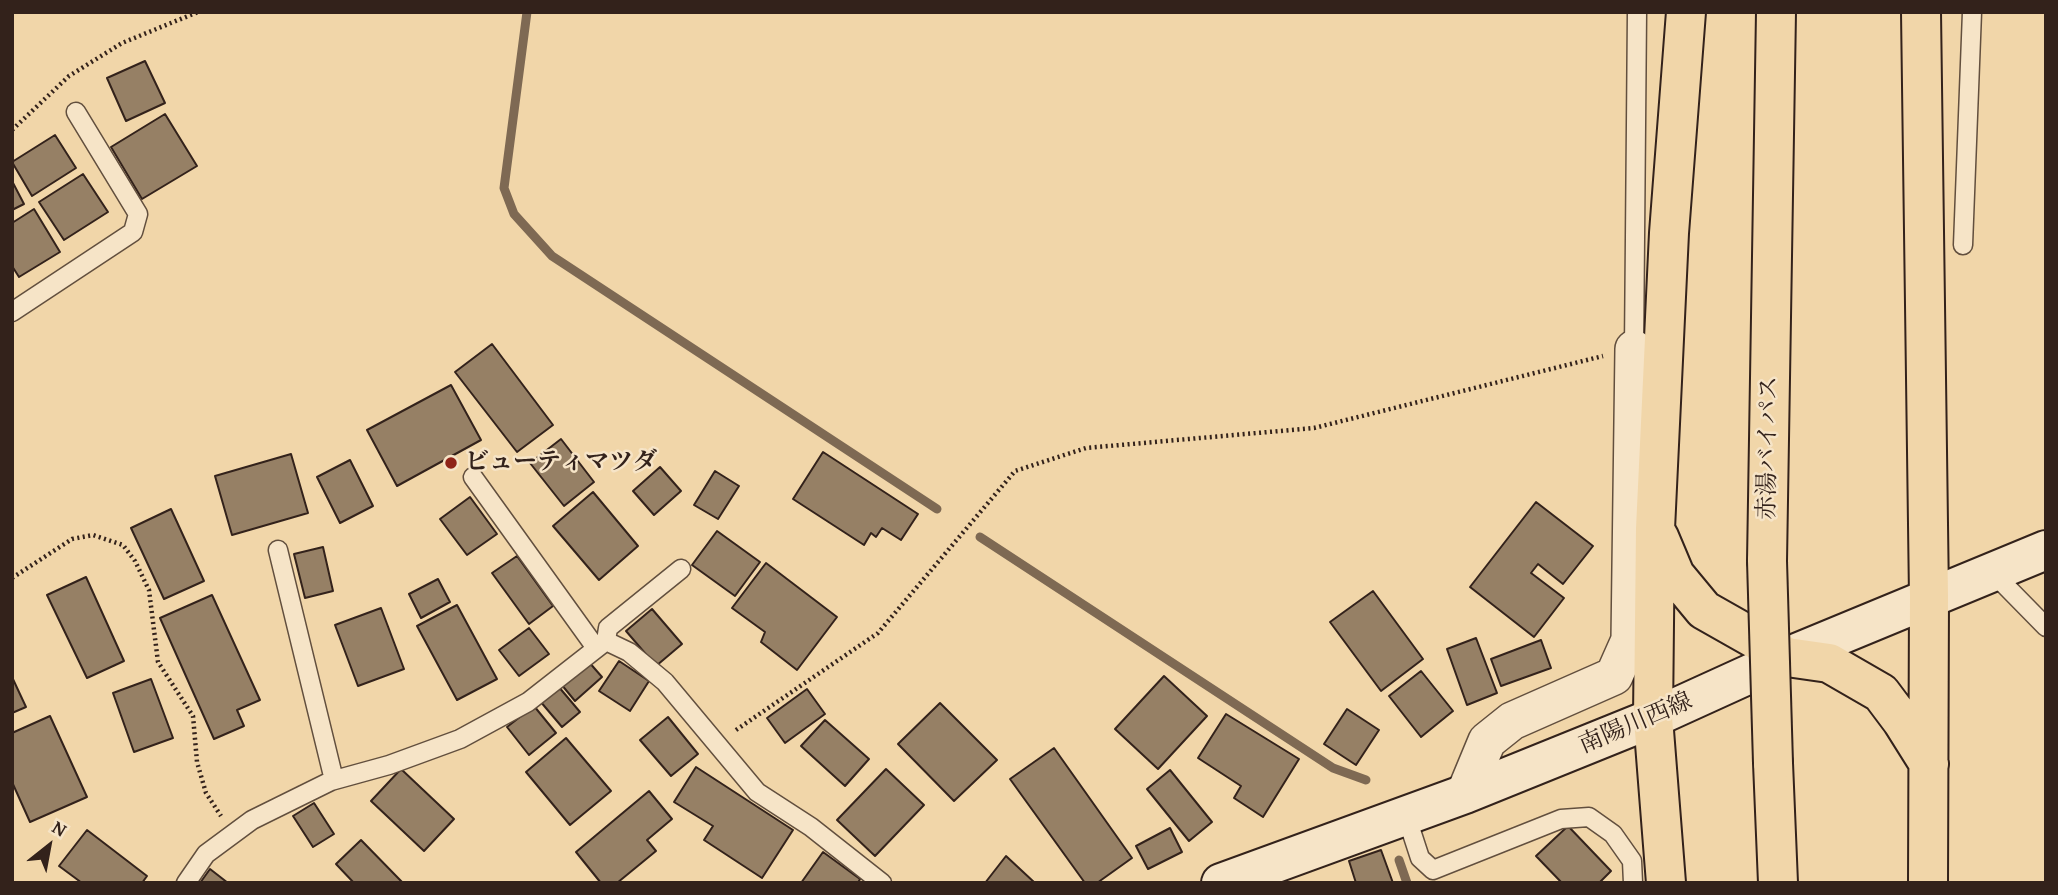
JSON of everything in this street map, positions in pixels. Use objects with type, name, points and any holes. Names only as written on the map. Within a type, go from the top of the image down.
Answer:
[{"type":"highway","points":[[1666,883],[1653,718],[1655,529],[1669,233],[1686,12]]},
{"type":"highway","name":"赤湯バイパス","points":[[1776,12],[1767,561],[1779,883]]},
{"type":"highway","points":[[1922,12],[1929,597],[1928,883]]},
{"type":"highway","points":[[1655,529],[1675,575],[1704,610],[1787,657],[1829,663],[1881,694],[1902,720],[1930,766]]},
{"type":"main road","name":"南陽川西線","points":[[1221,883],[1465,794],[1653,718],[1787,657],[2046,550]]},
{"type":"street","points":[[1465,794],[1487,741],[1512,721],[1614,676],[1630,640],[1634,349]]},
{"type":"lane","points":[[1634,349],[1637,12]]},
{"type":"lane","points":[[1963,245],[1972,12]]},
{"type":"lane","points":[[12,312],[133,232],[138,214],[76,111]]},
{"type":"lane","points":[[473,477],[601,644],[629,652],[665,682],[757,792],[811,827],[882,883]]},
{"type":"lane","points":[[278,550],[334,780]]},
{"type":"lane","points":[[186,883],[206,854],[252,820],[334,780],[389,765],[460,739],[528,702],[601,644],[608,628],[681,569]]},
{"type":"lane","points":[[1993,573],[2046,626]]},
{"type":"lane","points":[[1406,815],[1420,859],[1433,870],[1561,818],[1589,817],[1613,834],[1632,861],[1633,883]]},
{"type":"path","points":[[12,130],[69,76],[122,43],[198,12]]},
{"type":"path","points":[[718,743],[878,633],[1015,471],[1086,448],[1314,428],[1634,349]]},
{"type":"path","points":[[12,578],[72,539],[93,535],[122,545],[135,561],[149,590],[158,662],[192,716],[197,762],[206,793],[233,834]]},
{"type":"building","points":[[145,61],[165,103],[126,121],[107,78]]},
{"type":"building","points":[[165,114],[197,166],[142,199],[111,147]]},
{"type":"building","points":[[55,135],[76,168],[32,196],[12,162]]},
{"type":"building","points":[[83,174],[108,212],[64,240],[39,202]]},
{"type":"building","points":[[12,181],[24,204],[12,210]]},
{"type":"building","points":[[34,209],[60,252],[19,277],[12,266],[12,223]]},
{"type":"building","points":[[492,344],[553,425],[517,452],[455,372]]},
{"type":"building","points":[[451,385],[481,440],[397,486],[367,430]]},
{"type":"building","points":[[561,439],[594,482],[564,506],[530,463]]},
{"type":"building","points":[[823,452],[918,514],[901,540],[882,528],[876,537],[871,533],[864,545],[793,499]]},
{"type":"building","points":[[291,454],[308,513],[232,535],[215,476]]},
{"type":"building","points":[[350,460],[373,506],[340,523],[317,477]]},
{"type":"building","points":[[660,467],[681,491],[654,515],[633,491]]},
{"type":"building","points":[[715,471],[739,486],[718,519],[694,505]]},
{"type":"building","points":[[593,492],[638,546],[599,580],[553,526]]},
{"type":"building","points":[[470,497],[497,534],[467,555],[440,519]]},
{"type":"building","points":[[1536,502],[1593,546],[1563,584],[1538,564],[1531,573],[1564,598],[1534,637],[1470,587]]},
{"type":"building","points":[[171,509],[204,581],[164,599],[131,528]]},
{"type":"building","points":[[717,531],[760,562],[735,596],[692,565]]},
{"type":"building","points":[[323,547],[333,591],[305,598],[294,554]]},
{"type":"building","points":[[517,556],[553,606],[529,624],[492,573]]},
{"type":"building","points":[[766,563],[837,617],[797,670],[761,642],[765,632],[732,608]]},
{"type":"building","points":[[86,577],[124,661],[87,678],[47,595]]},
{"type":"building","points":[[438,579],[450,602],[421,618],[409,594]]},
{"type":"building","points":[[1373,591],[1423,659],[1381,691],[1330,622]]},
{"type":"building","points":[[212,595],[260,700],[237,710],[244,726],[214,739],[160,618]]},
{"type":"building","points":[[457,605],[497,679],[457,700],[417,626]]},
{"type":"building","points":[[381,608],[404,669],[358,686],[335,625]]},
{"type":"building","points":[[652,609],[682,644],[656,666],[626,631]]},
{"type":"building","points":[[529,628],[549,654],[519,676],[499,650]]},
{"type":"building","points":[[1476,638],[1497,693],[1467,705],[1447,649]]},
{"type":"building","points":[[1541,640],[1551,668],[1501,686],[1491,659]]},
{"type":"building","points":[[588,661],[602,677],[575,701],[561,684]]},
{"type":"building","points":[[619,661],[649,681],[630,711],[599,691]]},
{"type":"building","points":[[1421,671],[1453,711],[1421,737],[1389,696]]},
{"type":"building","points":[[1164,676],[1207,716],[1158,769],[1115,729]]},
{"type":"building","points":[[12,677],[26,707],[12,713]]},
{"type":"building","points":[[151,679],[173,738],[134,752],[113,693]]},
{"type":"building","points":[[558,686],[580,712],[562,727],[540,701]]},
{"type":"building","points":[[807,689],[825,714],[785,743],[767,718]]},
{"type":"building","points":[[940,703],[997,760],[954,801],[898,744]]},
{"type":"building","points":[[534,706],[556,733],[529,755],[507,727]]},
{"type":"building","points":[[1347,709],[1379,730],[1356,765],[1324,744]]},
{"type":"building","points":[[1226,714],[1299,759],[1263,817],[1234,798],[1241,786],[1198,758]]},
{"type":"building","points":[[50,716],[87,797],[30,822],[12,782],[12,733]]},
{"type":"building","points":[[668,717],[698,754],[671,776],[640,740]]},
{"type":"building","points":[[825,720],[869,759],[845,786],[801,746]]},
{"type":"building","points":[[566,738],[611,791],[570,825],[526,772]]},
{"type":"building","points":[[1054,748],[1132,858],[1097,883],[1085,883],[1010,779]]},
{"type":"building","points":[[696,767],[793,830],[762,878],[704,840],[713,826],[674,802]]},
{"type":"building","points":[[401,769],[454,819],[424,851],[371,801]]},
{"type":"building","points":[[886,769],[924,805],[875,856],[837,820]]},
{"type":"building","points":[[1170,770],[1212,822],[1189,841],[1147,789]]},
{"type":"building","points":[[649,791],[672,819],[647,840],[656,851],[617,883],[601,883],[576,852]]},
{"type":"building","points":[[314,803],[334,834],[313,847],[293,816]]},
{"type":"building","points":[[1568,826],[1611,871],[1599,883],[1562,883],[1536,856]]},
{"type":"building","points":[[1170,828],[1182,852],[1148,869],[1136,846]]},
{"type":"building","points":[[87,830],[147,876],[142,883],[82,883],[59,866]]},
{"type":"building","points":[[361,840],[401,883],[354,883],[336,864]]},
{"type":"building","points":[[1381,850],[1393,883],[1356,883],[1349,861]]},
{"type":"building","points":[[823,852],[860,879],[858,883],[801,883]]},
{"type":"building","points":[[1006,856],[1035,883],[985,883]]},
{"type":"building","points":[[210,869],[228,883],[200,883]]},
{"type":"waterway","points":[[527,12],[504,188],[514,214],[552,256],[937,509]]},
{"type":"waterway","points":[[980,537],[1333,768],[1366,780]]},
{"type":"waterway","points":[[1399,860],[1407,883]]},
{"type":"place","name":"ビューティマツダ","points":[[451,463]]}]
